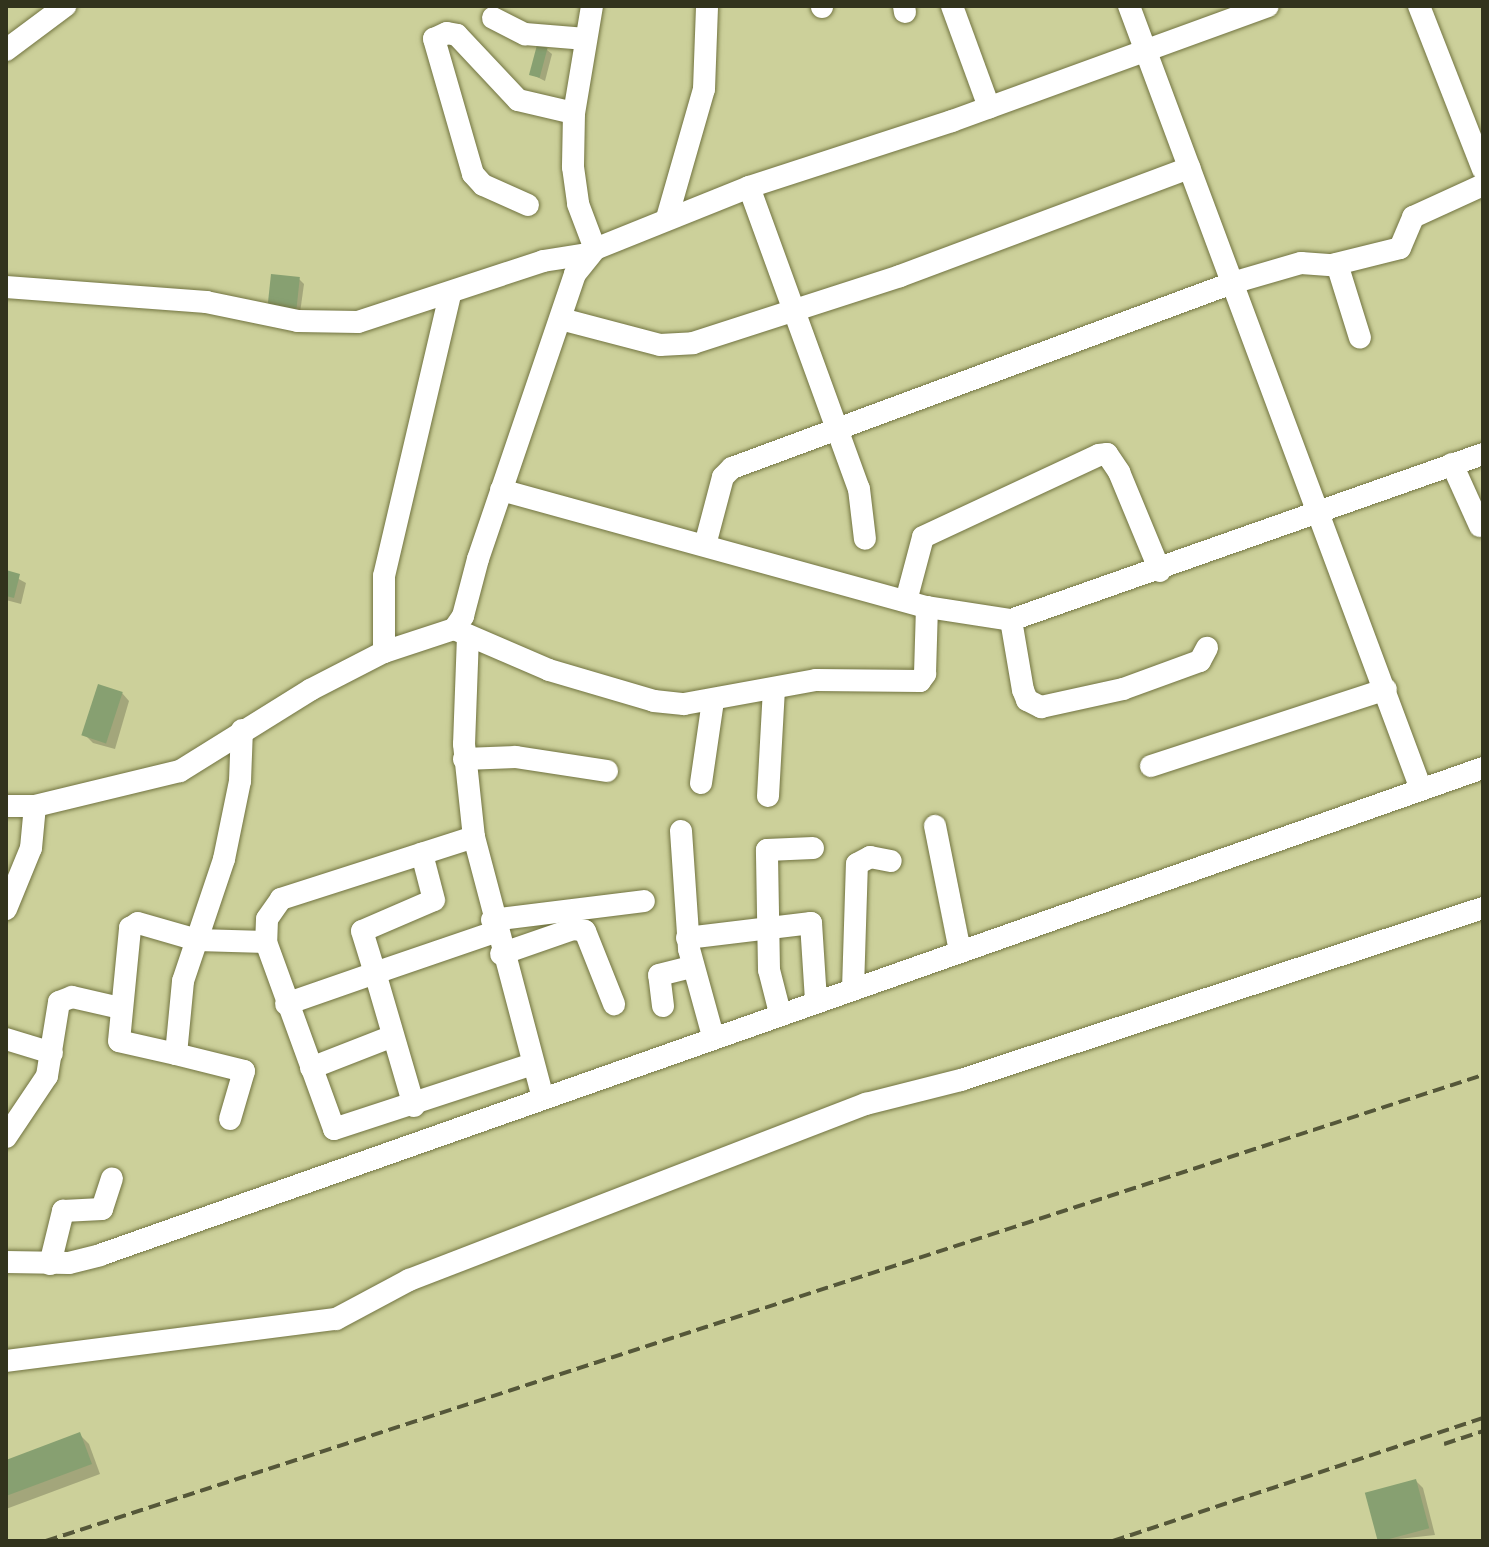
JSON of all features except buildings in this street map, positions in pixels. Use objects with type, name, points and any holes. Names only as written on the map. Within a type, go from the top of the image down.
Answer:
[{"type":"street","points":[[6,50],[65,6]]},
{"type":"street","points":[[592,6],[574,113],[578,204],[592,252]]},
{"type":"street","points":[[667,218],[704,89],[707,6]]},
{"type":"street","points":[[952,6],[989,107]]},
{"type":"street","points":[[1129,6],[1320,511],[1421,789]]},
{"type":"street","points":[[6,287],[206,302],[298,321],[343,322],[386,317],[543,261],[592,252],[667,218],[749,187],[989,107],[1268,6]]},
{"type":"street","points":[[1419,6],[1483,169]]},
{"type":"street","points":[[475,57],[494,12],[525,34],[586,39]]},
{"type":"street","points":[[528,205],[483,185],[473,174],[434,39],[453,34],[518,100],[574,113]]},
{"type":"street","points":[[561,319],[672,346],[795,312],[1189,168]]},
{"type":"street","points":[[705,545],[723,477],[732,468],[1232,283],[1301,263],[1337,264],[1403,246],[1413,217],[1483,185]]},
{"type":"street","points":[[749,187],[859,489],[865,539]]},
{"type":"street","points":[[542,1095],[501,954],[474,837],[464,759],[461,633],[463,616],[501,490],[575,274],[592,252]]},
{"type":"street","points":[[1337,264],[1360,338]]},
{"type":"street","points":[[384,652],[381,613],[395,518],[450,294]]},
{"type":"street","points":[[6,806],[35,806],[180,771],[242,730],[384,652],[461,633],[613,690],[670,703],[713,701],[816,680],[920,681],[916,604],[923,537],[1099,455],[1107,454],[1119,472],[1160,571]]},
{"type":"street","points":[[501,490],[916,604],[1011,620],[1160,571],[1483,454]]},
{"type":"street","points":[[1452,464],[1480,526]]},
{"type":"street","points":[[1011,620],[1023,690],[1027,700],[1041,707],[1123,689],[1200,661],[1207,648]]},
{"type":"street","points":[[768,796],[774,688]]},
{"type":"street","points":[[1151,766],[1386,689]]},
{"type":"street","points":[[701,783],[713,701]]},
{"type":"street","points":[[176,1054],[183,981],[224,859],[240,781],[242,730]]},
{"type":"street","points":[[464,759],[516,757],[607,771]]},
{"type":"street","points":[[6,1262],[50,1264],[100,1255],[542,1095],[1483,768]]},
{"type":"street","points":[[6,909],[31,848],[35,806]]},
{"type":"street","points":[[935,826],[960,951]]},
{"type":"street","points":[[681,831],[687,938],[692,967],[713,1036]]},
{"type":"street","points":[[342,1166],[334,1129],[266,942],[267,919],[281,899],[474,837]]},
{"type":"street","points":[[780,1013],[769,970],[767,850],[813,848]]},
{"type":"street","points":[[414,1106],[363,928],[420,909],[436,896],[422,854]]},
{"type":"street","points":[[853,989],[857,864],[870,857],[891,861]]},
{"type":"street","points":[[286,1004],[494,926],[644,901]]},
{"type":"street","points":[[6,1361],[336,1319],[409,1280],[866,1104],[961,1080],[1483,908]]},
{"type":"street","points":[[687,938],[811,923],[816,1001]]},
{"type":"street","points":[[230,1119],[244,1071],[122,1044],[117,1035],[134,924],[197,940],[266,942]]},
{"type":"street","points":[[501,954],[573,929],[585,931],[614,1004]]},
{"type":"street","points":[[663,1006],[659,975],[692,967]]},
{"type":"street","points":[[9,1126],[43,1085],[52,1053],[59,1002],[72,997],[120,1008]]},
{"type":"street","points":[[311,1068],[393,1036]]},
{"type":"street","points":[[6,1039],[52,1053]]},
{"type":"street","points":[[334,1129],[414,1106],[533,1064]]},
{"type":"street","points":[[50,1264],[63,1211],[102,1209],[112,1179]]},
{"type":"railway","points":[[46,1541],[1483,1075]]},
{"type":"railway","points":[[1113,1541],[1483,1418]]},
{"type":"railway","points":[[1444,1444],[1483,1431]]}]
